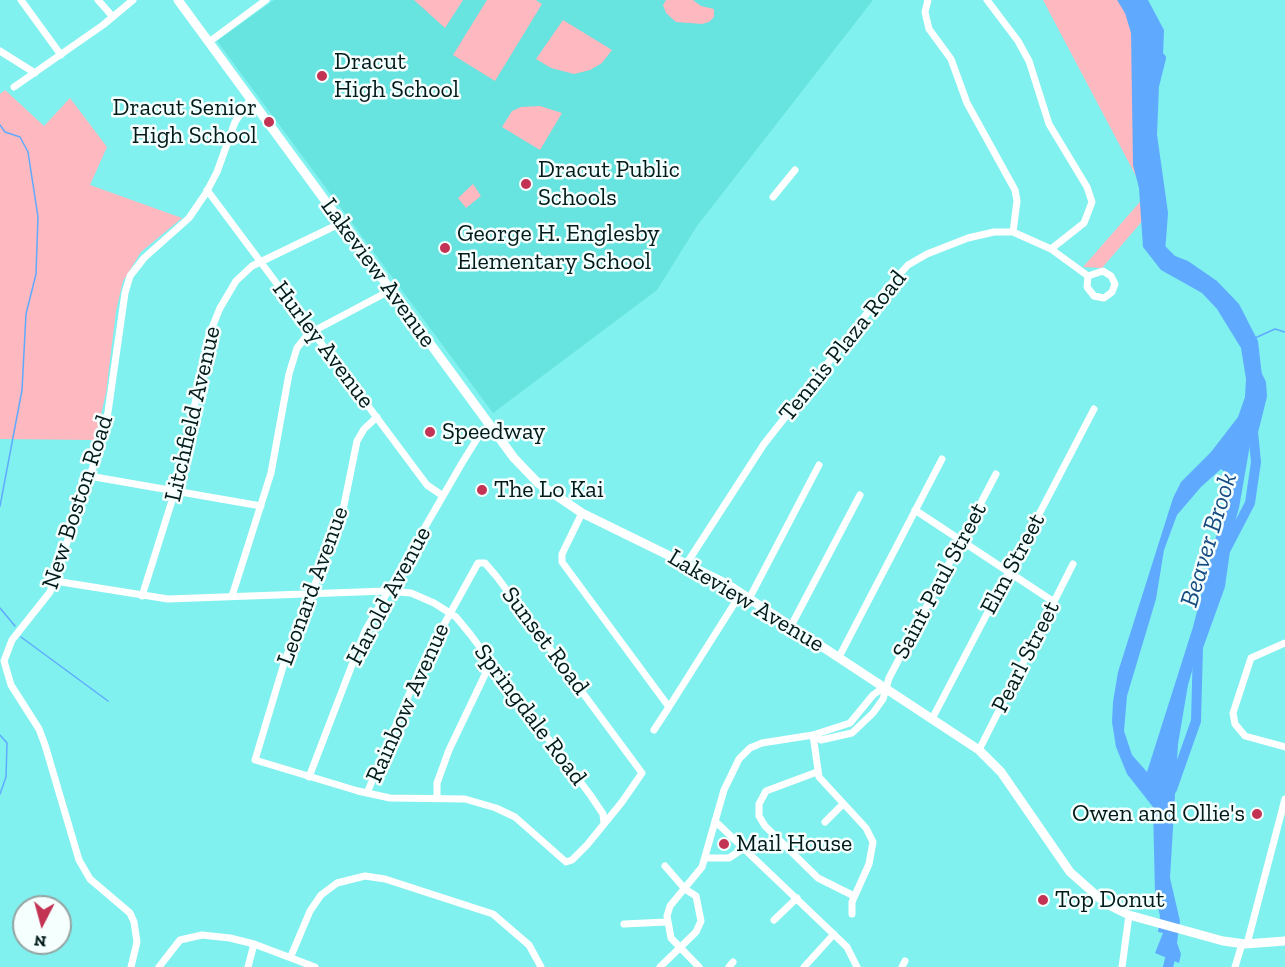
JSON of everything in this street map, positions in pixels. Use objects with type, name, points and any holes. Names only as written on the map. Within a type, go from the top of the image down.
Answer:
[{"type":"main road","name":"Lakeview Avenue","points":[[178,0],[490,425],[533,478],[560,500],[582,513],[687,563],[745,596],[979,750],[1001,772],[1076,878],[1101,900],[1129,915],[1184,931],[1244,944],[1285,941]]},
{"type":"street","points":[[21,0],[61,54]]},
{"type":"street","points":[[98,0],[112,17]]},
{"type":"street","points":[[14,87],[133,0]]},
{"type":"street","points":[[209,42],[266,0]]},
{"type":"street","points":[[928,0],[925,12],[929,29],[951,59],[967,103],[1016,190],[1013,232],[1051,249],[1088,276]]},
{"type":"street","points":[[987,0],[1018,40],[1029,61],[1049,124],[1087,187],[1092,202],[1084,223],[1051,249]]},
{"type":"street","points":[[0,51],[35,73]]},
{"type":"street","name":"New Boston Road","points":[[131,967],[137,942],[134,921],[130,913],[90,879],[80,860],[39,729],[11,686],[5,668],[6,654],[12,640],[45,600],[55,581],[108,412],[125,293],[130,276],[144,258],[189,218],[207,190],[235,122],[250,100]]},
{"type":"street","points":[[773,197],[795,170]]},
{"type":"street","name":"Hurley Avenue","points":[[207,190],[427,485],[443,496]]},
{"type":"street","name":"Litchfield Avenue","points":[[142,596],[176,491],[189,441],[209,335],[236,281],[252,266],[341,222]]},
{"type":"street","name":"Tennis Plaza Road","points":[[687,563],[764,444],[900,273],[927,254],[950,245],[994,232],[1013,232]]},
{"type":"street","points":[[1103,271],[1111,276],[1115,284],[1112,292],[1104,298],[1094,296],[1087,286],[1088,276],[1103,271]]},
{"type":"street","points":[[231,596],[271,473],[295,352],[304,337],[313,331],[391,290]]},
{"type":"street","name":"Elm Street","points":[[932,719],[1094,409]]},
{"type":"street","name":"Leonard Avenue","points":[[309,777],[255,760],[285,660],[309,594],[342,515],[357,441],[364,429],[377,417]]},
{"type":"street","name":"Harold Avenue","points":[[309,777],[365,631],[386,591],[480,434],[490,425]]},
{"type":"street","points":[[839,657],[942,459]]},
{"type":"street","points":[[654,730],[745,596],[819,465]]},
{"type":"street","name":"Saint Paul Street","points":[[884,687],[996,474]]},
{"type":"street","points":[[89,476],[261,506]]},
{"type":"street","points":[[791,626],[860,495]]},
{"type":"street","points":[[915,510],[1054,602]]},
{"type":"street","points":[[582,513],[562,554],[562,562],[669,707]]},
{"type":"street","name":"Sunset Road","points":[[449,612],[478,563],[485,563],[603,718],[642,773],[604,823]]},
{"type":"street","name":"Pearl Street","points":[[979,750],[1073,564]]},
{"type":"street","points":[[55,581],[168,599],[386,591],[411,593],[449,612]]},
{"type":"street","name":"Springdale Road","points":[[449,612],[456,617],[491,662],[591,796],[603,814],[604,823]]},
{"type":"street","name":"Rainbow Avenue","points":[[367,793],[413,684],[449,612]]},
{"type":"street","points":[[1285,643],[1251,658],[1233,712],[1235,724],[1245,736],[1285,747]]},
{"type":"street","points":[[437,796],[437,783],[449,750],[491,662]]},
{"type":"street","points":[[813,735],[821,740],[852,733],[873,713],[883,699],[884,687]]},
{"type":"street","points":[[699,967],[679,948],[669,934],[666,922],[670,906],[698,873],[705,858],[732,771],[739,759],[750,748],[762,743],[813,735],[850,723],[873,695],[884,687]]},
{"type":"street","points":[[813,735],[817,772],[869,833],[873,842],[869,864],[854,896],[852,914]]},
{"type":"street","points":[[817,772],[766,791],[759,804],[759,816],[765,826],[815,875],[854,896]]},
{"type":"street","points":[[309,777],[390,798],[437,796],[465,799],[515,817],[566,862],[572,861],[604,823]]},
{"type":"street","points":[[1235,967],[1244,944],[1285,799]]},
{"type":"street","points":[[825,822],[843,804]]},
{"type":"street","points":[[715,821],[834,934],[850,951],[857,967]]},
{"type":"street","points":[[705,858],[729,858],[744,848]]},
{"type":"street","points":[[660,967],[696,932],[701,921],[696,896],[685,889],[665,866]]},
{"type":"street","points":[[291,957],[310,911],[321,895],[337,883],[366,876],[385,879],[493,914],[529,945],[541,967]]},
{"type":"street","points":[[774,920],[797,898]]},
{"type":"street","points":[[1122,967],[1129,915]]},
{"type":"street","points":[[624,924],[666,922]]},
{"type":"street","points":[[804,967],[834,934]]},
{"type":"street","points":[[159,967],[173,947],[187,937],[216,936],[254,944],[315,967]]},
{"type":"street","points":[[248,967],[254,944]]},
{"type":"shaded area","name":"Dracut Public Schools","points":[[274,0],[873,0],[697,226],[657,290],[493,413],[217,41]]},
{"type":"shaded area","points":[[414,0],[463,0],[445,28]]},
{"type":"shaded area","points":[[487,0],[536,0],[542,4],[495,81],[453,55]]},
{"type":"shaded area","points":[[666,0],[693,0],[701,6],[714,9],[714,17],[702,24],[676,22],[666,13],[663,5]]},
{"type":"shaded area","points":[[1043,0],[1126,0],[1151,37],[1143,112],[1156,205],[1102,268],[1083,267],[1146,195]]},
{"type":"shaded area","points":[[1117,0],[1148,0],[1164,30],[1163,56],[1149,92],[1149,118],[1156,162],[1159,240],[1175,256],[1188,261],[1217,281],[1239,304],[1258,341],[1262,376],[1239,508],[1188,685],[1178,744],[1170,878],[1180,921],[1177,943],[1181,954],[1179,963],[1155,953],[1163,933],[1158,932],[1160,916],[1155,894],[1153,807],[1127,774],[1116,747],[1112,722],[1113,702],[1118,672],[1173,498],[1181,482],[1211,452],[1238,417],[1245,397],[1246,379],[1241,348],[1217,309],[1202,293],[1161,270],[1143,247],[1139,188],[1133,165],[1131,33],[1125,13]],"holes":[[[1221,469],[1227,474],[1229,485],[1193,627],[1147,772],[1132,755],[1124,731],[1127,696],[1156,599],[1164,550],[1177,515],[1201,487]]]},
{"type":"shaded area","points":[[563,20],[612,50],[602,63],[590,70],[574,74],[551,68],[536,59]]},
{"type":"shaded area","points":[[5,90],[44,126],[70,98],[107,147],[90,185],[182,218],[141,252],[123,281],[116,311],[106,393],[95,440],[0,439],[0,94]]},
{"type":"shaded area","points":[[540,106],[562,113],[540,150],[502,127],[512,111],[521,107]]},
{"type":"shaded area","points":[[473,184],[481,196],[466,208],[458,198]]},
{"type":"waterway","name":"Beaver Brook","points":[[1160,253],[1163,213],[1152,135],[1154,86],[1161,58]]},
{"type":"waterway","points":[[0,125],[5,132],[20,137],[28,152],[38,217],[36,274],[26,314],[22,390],[0,506]]},
{"type":"waterway","points":[[1255,338],[1275,329],[1285,332]]},
{"type":"waterway","name":"Beaver Brook","points":[[1172,789],[1196,721],[1198,647],[1220,586],[1225,551],[1250,503],[1256,462],[1253,432],[1262,396],[1261,383],[1256,373]]},
{"type":"waterway","points":[[0,608],[15,626]]},
{"type":"waterway","points":[[21,637],[108,701]]},
{"type":"waterway","points":[[0,735],[7,743],[6,777],[0,794]]},
{"type":"waterway","name":"Beaver Brook","points":[[1168,967],[1173,947]]},
{"type":"place","name":"Dracut High School","points":[[322,76]]},
{"type":"place","name":"Dracut Senior High School","points":[[269,122]]},
{"type":"place","name":"Dracut Public Schools","points":[[526,184]]},
{"type":"place","name":"George H. Englesby Elementary School","points":[[445,248]]},
{"type":"place","name":"Speedway","points":[[430,432]]},
{"type":"place","name":"The Lo Kai","points":[[482,490]]},
{"type":"place","name":"Owen and Ollie's","points":[[1257,814]]},
{"type":"place","name":"Mail House","points":[[724,844]]},
{"type":"place","name":"Top Donut","points":[[1043,900]]}]
